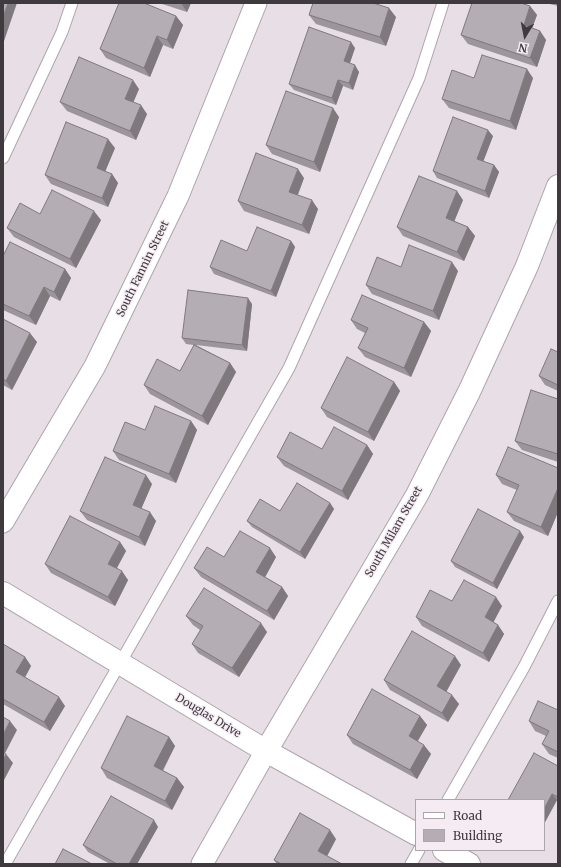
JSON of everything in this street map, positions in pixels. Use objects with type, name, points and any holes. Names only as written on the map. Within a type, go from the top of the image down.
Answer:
[{"type":"street","name":"South Fannin Street","points":[[3,522],[95,366],[168,217],[256,3]]},
{"type":"street","name":"South Milam Street","points":[[202,864],[266,751],[417,495],[469,392],[527,266],[558,186]]},
{"type":"street","name":"Douglas Drive","points":[[3,593],[266,751],[415,833]]},
{"type":"street","points":[[446,851],[469,864]]},
{"type":"lane","points":[[3,158],[62,32],[72,3]]},
{"type":"lane","points":[[5,864],[119,662],[289,368],[419,78],[443,3]]},
{"type":"lane","points":[[449,799],[524,667],[558,601]]},
{"type":"lane","points":[[411,864],[418,851]]},
{"type":"building","points":[[3,3],[8,3],[3,17]]},
{"type":"building","points":[[119,3],[144,3],[176,16],[167,40],[157,36],[144,68],[100,49]]},
{"type":"building","points":[[313,3],[373,3],[389,8],[380,37],[309,15]]},
{"type":"building","points":[[472,3],[521,3],[530,6],[524,25],[540,31],[530,58],[461,35]]},
{"type":"building","points":[[309,27],[351,42],[344,61],[355,65],[349,83],[338,80],[332,98],[289,84]]},
{"type":"building","points":[[482,55],[527,69],[510,121],[442,99],[452,70],[474,78]]},
{"type":"building","points":[[79,57],[133,80],[125,99],[141,105],[130,131],[60,102]]},
{"type":"building","points":[[286,91],[333,108],[314,162],[266,145]]},
{"type":"building","points":[[453,117],[488,130],[477,159],[494,165],[485,191],[433,171]]},
{"type":"building","points":[[66,122],[108,139],[97,168],[112,174],[102,198],[45,175]]},
{"type":"building","points":[[256,153],[298,169],[289,192],[312,200],[302,225],[238,201]]},
{"type":"building","points":[[419,176],[457,191],[446,218],[468,227],[457,252],[397,227]]},
{"type":"building","points":[[52,190],[94,211],[70,259],[7,228],[20,203],[40,214]]},
{"type":"building","points":[[257,227],[291,241],[271,291],[210,267],[221,240],[247,251]]},
{"type":"building","points":[[10,242],[65,269],[54,292],[44,287],[29,316],[3,304],[3,256]]},
{"type":"building","points":[[409,245],[452,262],[433,311],[366,285],[377,257],[401,267]]},
{"type":"building","points":[[188,290],[248,298],[242,345],[182,338]]},
{"type":"building","points":[[362,295],[424,322],[404,368],[358,348],[368,328],[351,320]]},
{"type":"building","points":[[3,319],[30,333],[6,381],[3,379]]},
{"type":"building","points":[[194,345],[230,363],[202,416],[144,385],[157,359],[180,371]]},
{"type":"building","points":[[551,349],[558,352],[558,385],[539,376]]},
{"type":"building","points":[[347,357],[394,382],[368,432],[321,408]]},
{"type":"building","points":[[531,390],[558,399],[558,454],[515,441]]},
{"type":"building","points":[[155,406],[191,421],[169,474],[113,451],[125,422],[145,430]]},
{"type":"building","points":[[334,427],[367,445],[342,491],[277,457],[290,432],[322,449]]},
{"type":"building","points":[[508,447],[558,468],[558,488],[541,527],[507,512],[519,485],[496,475]]},
{"type":"building","points":[[105,457],[146,475],[133,505],[150,512],[139,537],[80,511]]},
{"type":"building","points":[[297,483],[330,503],[300,552],[247,521],[260,499],[280,511]]},
{"type":"building","points":[[478,509],[520,531],[493,583],[451,561]]},
{"type":"building","points":[[70,516],[120,542],[108,564],[122,571],[108,597],[45,564]]},
{"type":"building","points":[[240,531],[270,548],[256,572],[282,587],[267,611],[194,568],[207,547],[224,557]]},
{"type":"building","points":[[464,580],[496,597],[485,617],[498,625],[483,653],[416,617],[430,590],[452,601]]},
{"type":"building","points":[[204,588],[261,623],[232,668],[192,644],[203,626],[186,616]]},
{"type":"building","points":[[412,631],[455,656],[437,686],[452,695],[442,713],[384,680]]},
{"type":"building","points":[[3,644],[25,657],[16,672],[59,697],[44,722],[3,699]]},
{"type":"building","points":[[372,689],[420,716],[409,736],[424,745],[410,770],[347,735]]},
{"type":"building","points":[[538,701],[558,710],[558,752],[542,744],[549,731],[529,721]]},
{"type":"building","points":[[127,716],[169,737],[154,766],[177,778],[165,801],[101,768]]},
{"type":"building","points":[[3,717],[10,721],[3,735]]},
{"type":"building","points":[[3,752],[6,754],[3,761]]},
{"type":"building","points":[[534,753],[558,766],[558,797],[552,794],[545,807],[545,799],[509,799]]},
{"type":"building","points":[[111,796],[154,820],[129,864],[117,864],[83,845]]},
{"type":"building","points":[[300,813],[330,830],[318,851],[342,864],[281,864],[274,860]]},
{"type":"building","points":[[63,849],[92,864],[55,864]]}]
